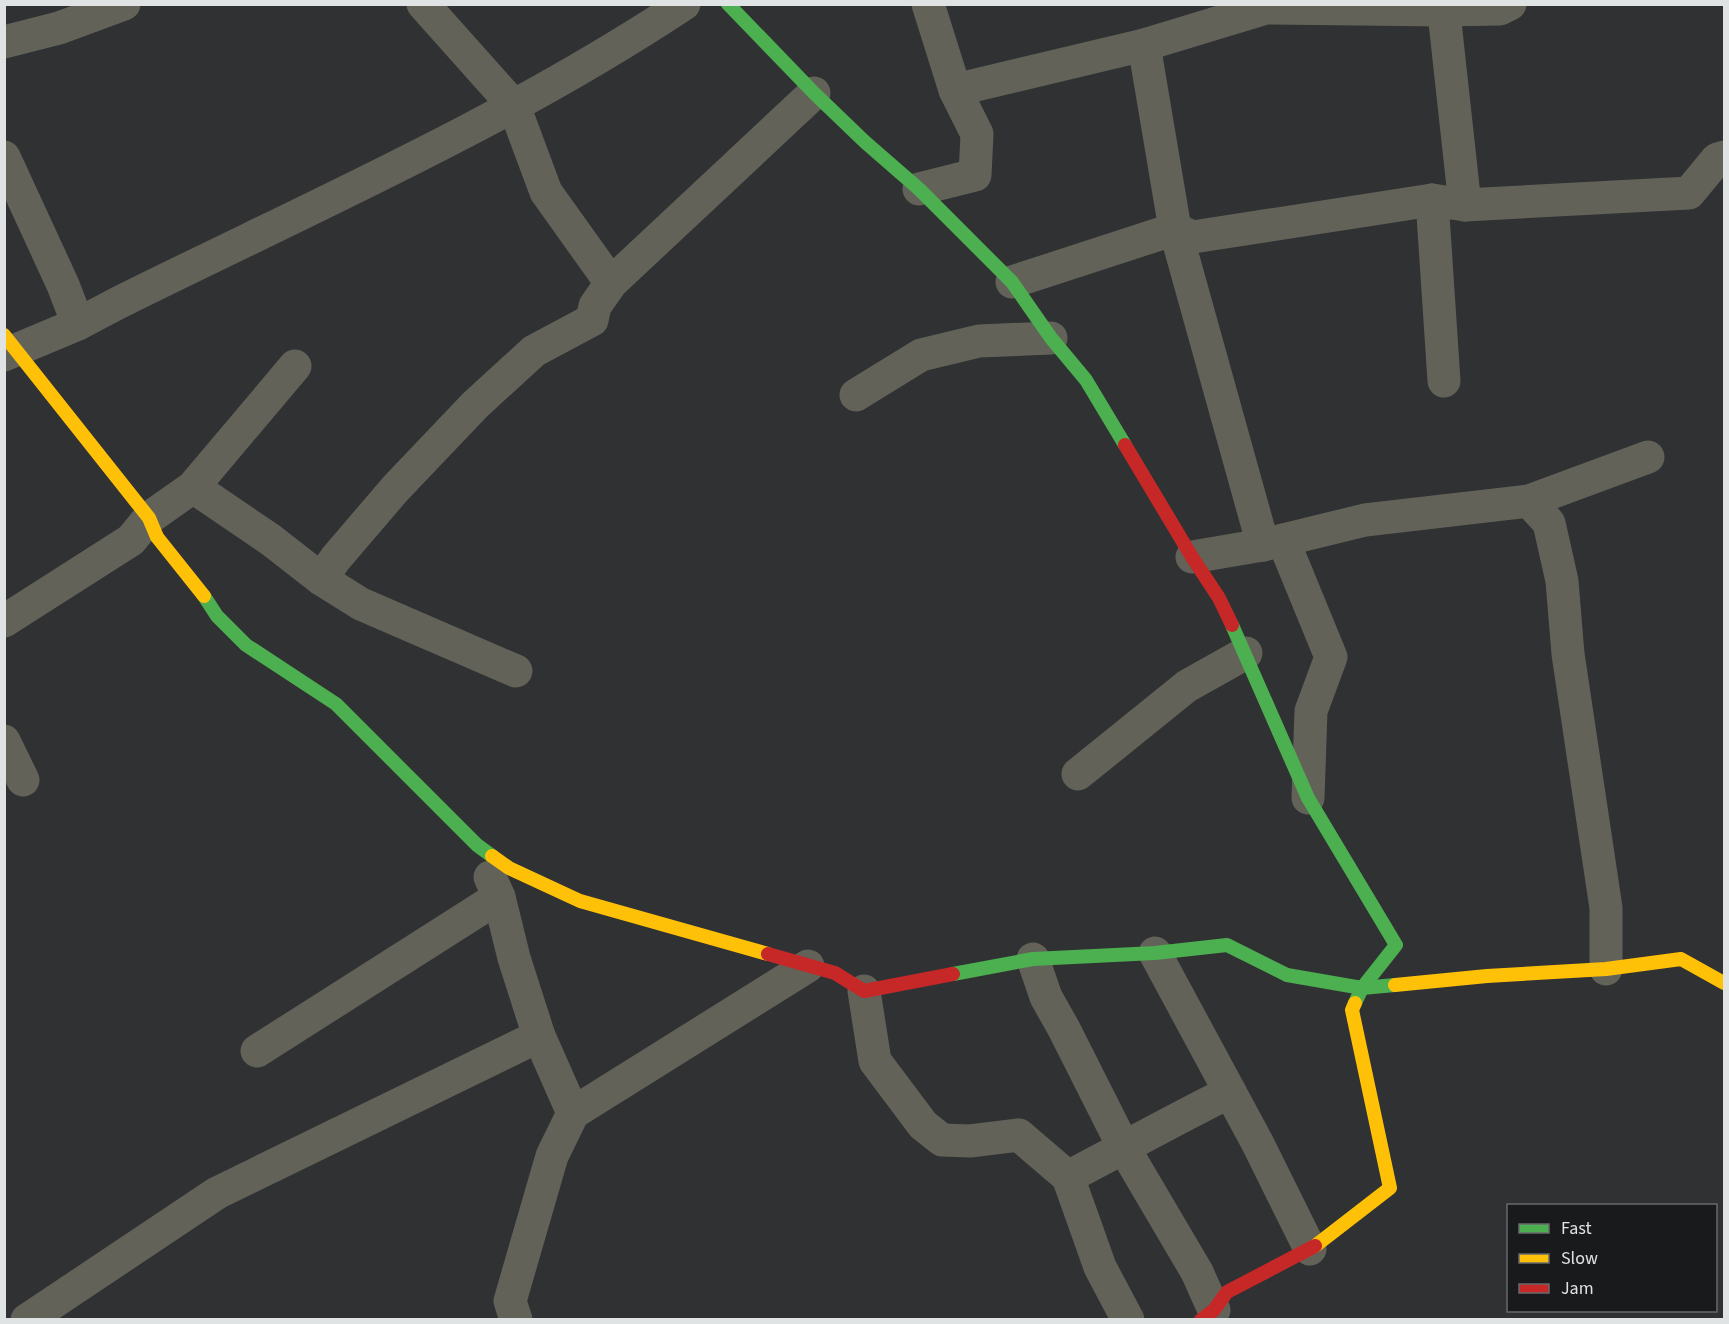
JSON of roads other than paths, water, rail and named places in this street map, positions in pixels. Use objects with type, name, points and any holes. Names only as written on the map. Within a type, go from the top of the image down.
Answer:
[{"type":"street","points":[[4,42],[59,28],[124,4]]},
{"type":"street","points":[[423,4],[514,106],[546,192],[611,283]]},
{"type":"street","points":[[684,4],[623,44],[514,106],[78,324],[8,347],[149,518],[157,537],[196,584],[217,616],[246,645],[336,705],[477,845],[510,868],[580,901],[835,974],[864,991],[1033,959],[1155,953],[1227,945],[1287,975],[1362,988],[1487,976],[1606,969],[1681,959],[1725,983]]},
{"type":"street","points":[[728,4],[814,93],[919,189],[1012,282],[1051,338],[1086,380],[1219,598],[1246,653],[1308,798],[1396,945],[1362,988],[1352,1010],[1390,1188],[1311,1249],[1227,1292],[1208,1315]]},
{"type":"street","points":[[919,189],[975,175],[976,134],[954,90],[928,4]]},
{"type":"street","points":[[954,90],[1144,45],[1266,8],[1500,9],[1510,4]]},
{"type":"street","points":[[1443,7],[1465,205]]},
{"type":"street","points":[[1144,45],[1175,229],[1273,543],[1331,657],[1311,711],[1308,798]]},
{"type":"street","points":[[321,579],[395,489],[475,405],[534,351],[592,320],[595,306],[611,283],[814,93]]},
{"type":"street","points":[[4,157],[63,285],[78,324]]},
{"type":"street","points":[[1012,282],[1175,229],[1193,237],[1432,200],[1465,205],[1689,193],[1717,159],[1725,157]]},
{"type":"street","points":[[1432,200],[1444,381]]},
{"type":"street","points":[[856,395],[921,355],[979,340],[1051,338]]},
{"type":"street","points":[[4,621],[131,540],[149,518],[193,488],[295,366]]},
{"type":"street","points":[[1192,557],[1273,543],[1365,520],[1529,501],[1648,457]]},
{"type":"street","points":[[193,488],[271,540],[321,579],[361,604],[516,671]]},
{"type":"street","points":[[1529,501],[1549,523],[1562,581],[1568,654],[1606,908],[1606,969]]},
{"type":"street","points":[[1078,774],[1187,686],[1246,653]]},
{"type":"street","points":[[4,741],[23,780]]},
{"type":"street","points":[[477,845],[498,897],[514,958],[539,1036],[573,1113]]},
{"type":"street","points":[[257,1051],[498,897]]},
{"type":"street","points":[[1155,953],[1311,1249]]},
{"type":"street","points":[[1033,959],[1046,997],[1065,1029],[1124,1148],[1197,1272],[1208,1315]]},
{"type":"street","points":[[516,1320],[510,1301],[552,1156],[573,1113],[808,966]]},
{"type":"street","points":[[864,991],[875,1061],[923,1125],[942,1140],[970,1141],[1019,1135],[1068,1177],[1100,1267],[1128,1320]]},
{"type":"street","points":[[27,1320],[217,1193],[539,1036]]},
{"type":"street","points":[[1068,1177],[1168,1122],[1230,1092]]}]
